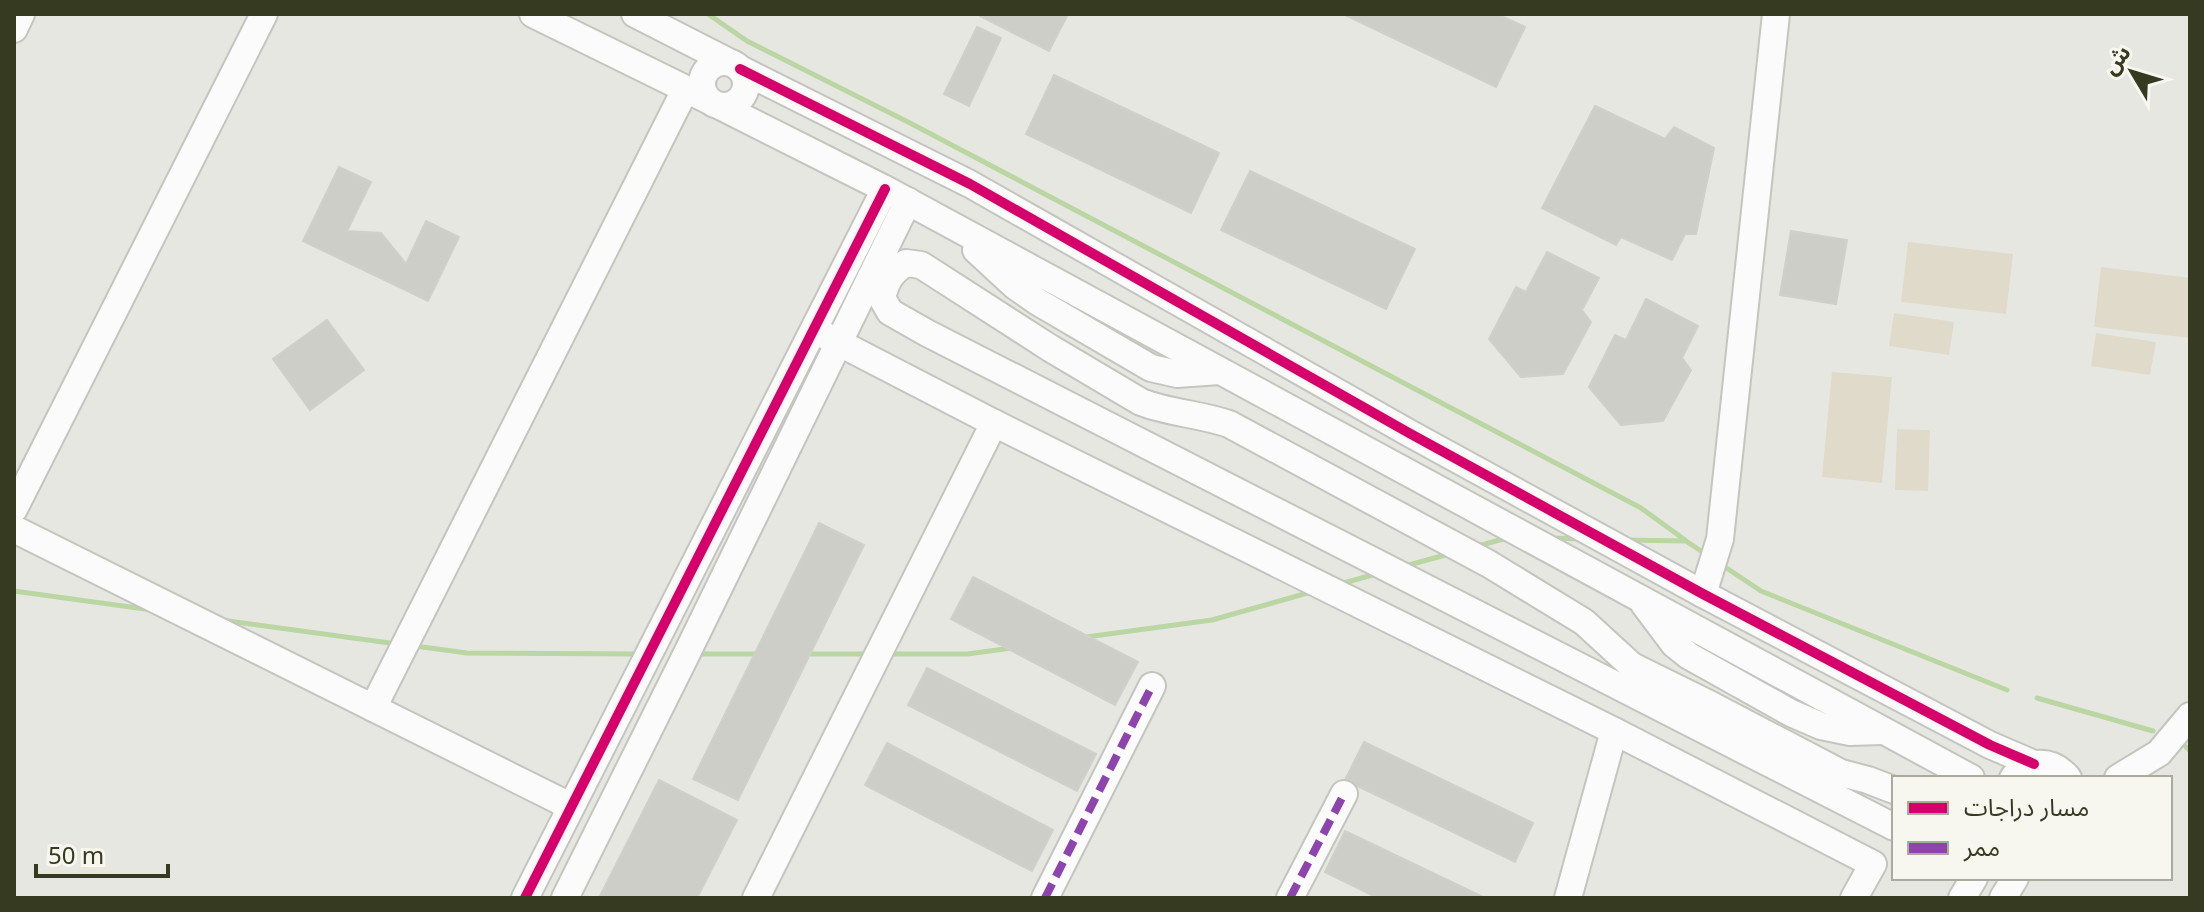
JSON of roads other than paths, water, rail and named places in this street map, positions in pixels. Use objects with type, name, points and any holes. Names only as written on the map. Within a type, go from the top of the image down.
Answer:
[{"type":"street","points":[[14,29],[21,14]]},
{"type":"street","points":[[14,509],[264,14]]},
{"type":"street","points":[[533,14],[897,195],[1967,776]]},
{"type":"street","points":[[635,14],[970,184],[1422,441],[1990,745],[2023,771],[2045,763],[2056,767],[2066,776]]},
{"type":"street","points":[[1703,594],[1720,539],[1776,14]]},
{"type":"street","points":[[373,708],[705,99],[702,88],[704,74],[715,64],[734,65],[745,76],[746,91],[736,104],[705,99]]},
{"type":"street","points":[[525,898],[814,329],[897,195]]},
{"type":"street","points":[[565,898],[840,343],[897,195]]},
{"type":"street","points":[[947,223],[1015,286],[1151,368],[1177,374],[1220,371]]},
{"type":"street","points":[[1708,717],[1632,666],[1584,622],[1489,564],[1229,424],[1207,416],[1141,402],[921,265],[906,263],[893,271],[886,283],[882,298],[890,312],[927,333],[1072,408],[1708,717],[1892,826]]},
{"type":"street","points":[[1028,385],[1066,319]]},
{"type":"street","points":[[814,329],[994,423],[1614,731],[1873,864],[1854,898]]},
{"type":"street","points":[[1072,408],[1105,341]]},
{"type":"street","points":[[756,898],[994,423]]},
{"type":"street","points":[[14,529],[570,806]]},
{"type":"street","points":[[1639,598],[1674,644],[1689,656],[1767,700],[1821,726],[1850,732],[1885,731]]},
{"type":"street","points":[[1708,717],[1727,677]]},
{"type":"street","points":[[1045,898],[1152,686]]},
{"type":"street","points":[[1749,739],[1767,700]]},
{"type":"street","points":[[2121,776],[2159,753],[2190,716]]},
{"type":"street","points":[[1568,898],[1614,731]]},
{"type":"street","points":[[1749,739],[1892,789]]},
{"type":"street","points":[[1290,898],[1344,794]]},
{"type":"street","points":[[1962,898],[1973,880]]},
{"type":"street","points":[[2003,898],[2014,880]]},
{"type":"waterway","points":[[708,14],[747,41],[910,123],[1641,508],[1685,540]]},
{"type":"waterway","points":[[1478,546],[1507,538]]},
{"type":"waterway","points":[[1553,538],[1579,539]]},
{"type":"waterway","points":[[1625,540],[1686,541],[1707,555]]},
{"type":"waterway","points":[[1405,566],[1449,554]]},
{"type":"waterway","points":[[1722,565],[1761,591],[2007,690]]},
{"type":"waterway","points":[[1340,584],[1376,574]]},
{"type":"waterway","points":[[14,591],[152,610]]},
{"type":"waterway","points":[[1086,637],[1212,620],[1311,592]]},
{"type":"waterway","points":[[221,620],[397,644]]},
{"type":"waterway","points":[[415,646],[467,653],[641,654]]},
{"type":"waterway","points":[[887,654],[967,654],[1012,648]]},
{"type":"waterway","points":[[695,654],[761,654]]},
{"type":"waterway","points":[[807,654],[869,654]]},
{"type":"waterway","points":[[2037,698],[2153,731]]},
{"type":"waterway","points":[[2186,747],[2190,751]]}]
